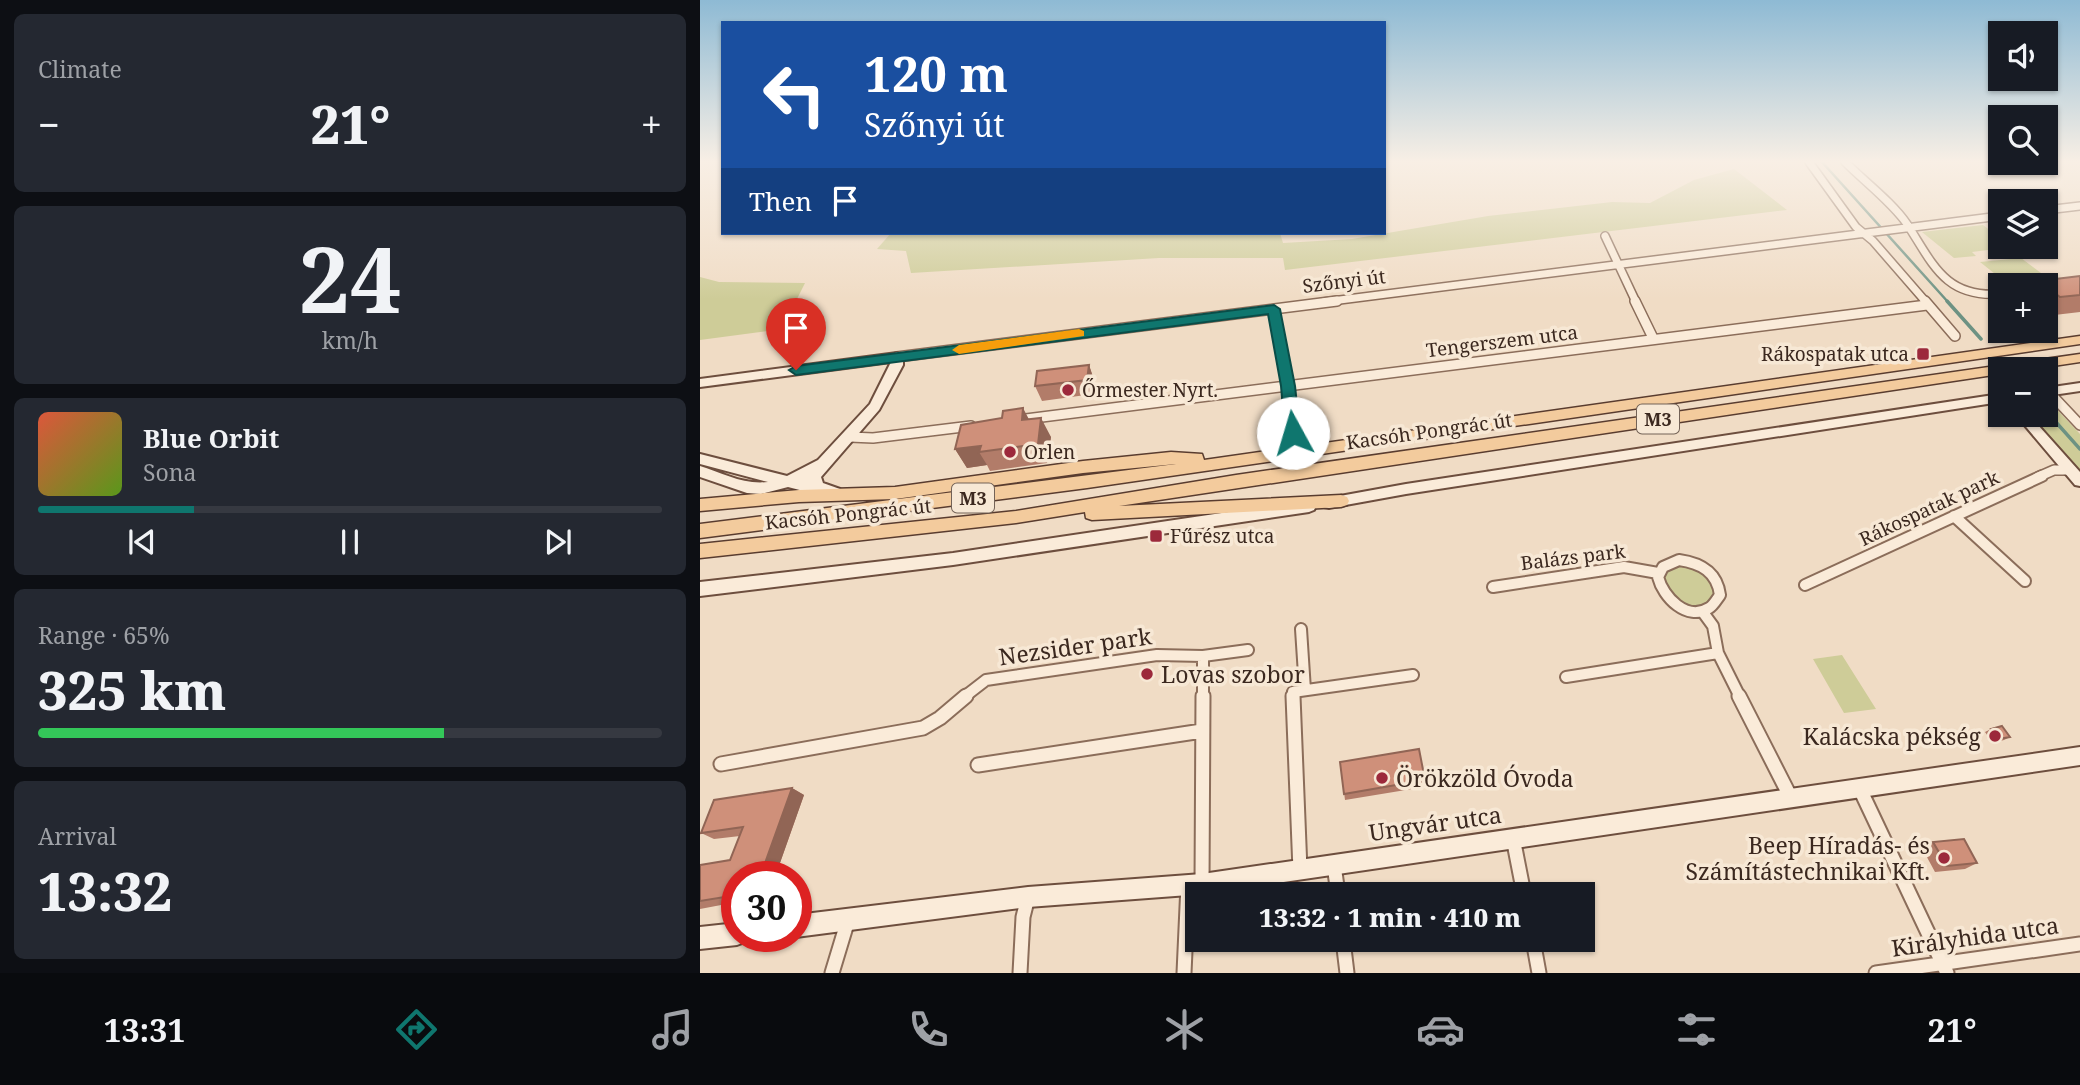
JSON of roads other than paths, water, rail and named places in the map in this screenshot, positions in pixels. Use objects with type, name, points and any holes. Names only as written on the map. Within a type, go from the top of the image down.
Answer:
[{"type":"main road","name":"Kacsóh Pongrác út","points":[[700,531],[993,495],[2080,340]]},
{"type":"main road","name":"Kacsóh Pongrác út","points":[[700,551],[1016,517],[1236,481],[2080,358]]},
{"type":"main road","points":[[700,505],[835,494],[895,493],[1171,457],[1245,458]]},
{"type":"main road","points":[[1016,517],[1341,501]]},
{"type":"street","points":[[1841,207],[1856,228],[1865,233],[1955,336]]},
{"type":"street","points":[[1888,207],[1908,228],[1954,286],[1981,296],[1988,295]]},
{"type":"street","name":"Szőnyi út","points":[[700,383],[1988,218]]},
{"type":"street","points":[[1605,236],[1653,338]]},
{"type":"street","name":"Tengerszem utca","points":[[1005,421],[1927,305]]},
{"type":"street","points":[[1274,309],[1288,386],[1293,433]]},
{"type":"street","points":[[700,471],[747,489],[786,483],[823,462],[848,439],[874,407],[897,365],[897,357]]},
{"type":"street","points":[[2058,390],[2080,387]]},
{"type":"street","points":[[700,589],[953,559],[1988,400]]},
{"type":"street","points":[[2058,403],[2080,425]]},
{"type":"street","points":[[762,474],[808,465],[848,439],[980,425]]},
{"type":"street","points":[[2033,427],[2075,475]]},
{"type":"street","points":[[700,459],[835,494]]},
{"type":"street","points":[[823,462],[814,477],[815,482],[817,486],[835,494]]},
{"type":"street","name":"Rákospatak park","points":[[1805,585],[2054,470],[2075,475]]},
{"type":"street","points":[[1954,516],[2025,581]]},
{"type":"street","name":"Balázs park","points":[[1493,587],[1624,567],[1658,573],[1663,566],[1679,560],[1700,565],[1716,578],[1720,595],[1711,608],[1702,611]]},
{"type":"street","points":[[1658,573],[1660,589],[1672,603],[1692,611],[1702,611],[1713,626],[1718,653],[1791,797]]},
{"type":"street","points":[[1301,629],[1305,690]]},
{"type":"street","name":"Nezsider park","points":[[721,764],[923,728],[938,721],[973,687],[986,680],[1157,655],[1203,656],[1248,650]]},
{"type":"street","points":[[1566,677],[1718,653]]},
{"type":"street","points":[[1195,882],[1203,656]]},
{"type":"street","points":[[1300,870],[1293,692],[1413,674]]},
{"type":"street","points":[[978,765],[1202,731]]},
{"type":"street","name":"Ungvár utca","points":[[1216,882],[2080,756]]},
{"type":"street","points":[[1859,787],[1945,968]]},
{"type":"street","points":[[1513,838],[1522,882]]},
{"type":"street","points":[[1334,865],[1336,882]]},
{"type":"street","name":"Ungvár utca","points":[[812,924],[1028,897],[1185,886]]},
{"type":"street","points":[[1020,973],[1028,897]]},
{"type":"street","points":[[832,973],[849,920]]},
{"type":"street","points":[[700,938],[721,936]]},
{"type":"street","name":"Királyhida utca","points":[[1876,973],[1945,968],[2080,944]]},
{"type":"street","points":[[1184,973],[1187,952]]},
{"type":"street","points":[[1344,952],[1347,973]]},
{"type":"street","points":[[1535,952],[1539,973]]},
{"type":"waterway","points":[[1863,207],[1948,302]]},
{"type":"waterway","points":[[1947,301],[1981,339]]},
{"type":"waterway","points":[[2058,424],[2080,449]]},
{"type":"place","name":"Rákospatak utca","points":[[1923,354]]},
{"type":"place","name":"Őrmester Nyrt.","points":[[1068,390]]},
{"type":"place","name":"Orlen","points":[[1010,452]]},
{"type":"place","name":"Fűrész utca","points":[[1156,536]]},
{"type":"place","name":"Lovas szobor","points":[[1147,674]]},
{"type":"place","name":"Kalácska pékség","points":[[1995,736]]},
{"type":"place","name":"Örökzöld Óvoda","points":[[1382,778]]},
{"type":"place","name":"Beep Híradás- és Számítástechnikai Kft.","points":[[1944,858]]}]
